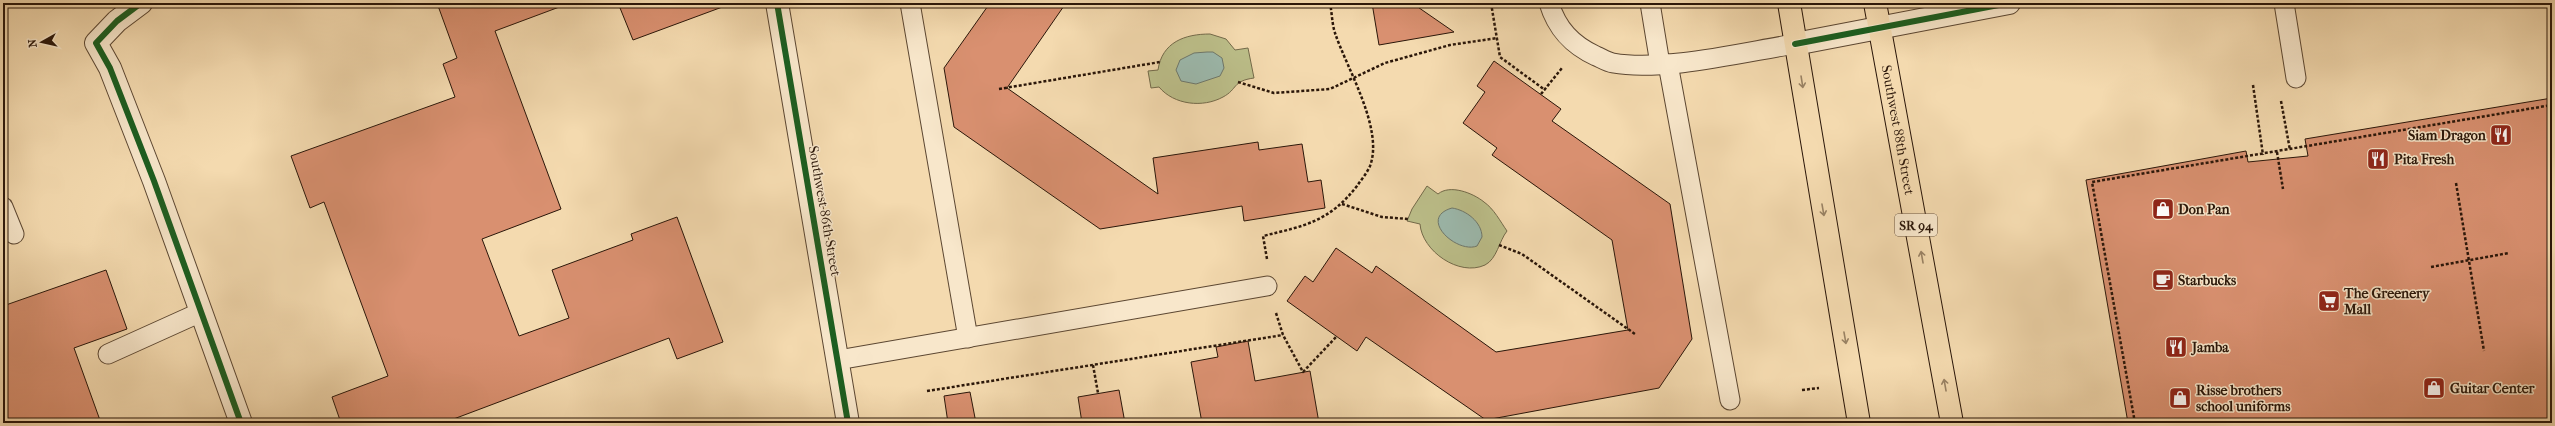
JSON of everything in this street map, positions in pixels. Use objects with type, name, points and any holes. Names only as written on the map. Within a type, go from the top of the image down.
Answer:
[{"type":"main road","points":[[1789,3],[1859,423]]},
{"type":"main road","name":"Southwest 88th Street","points":[[1875,3],[1952,423]]},
{"type":"street","points":[[141,3],[117,21],[96,43],[112,75],[154,181],[241,423]]},
{"type":"street","name":"Southwest 86th Street","points":[[777,3],[848,423]]},
{"type":"street","points":[[1795,44],[1880,26],[2010,3]]},
{"type":"lane","points":[[910,3],[968,338]]},
{"type":"lane","points":[[1549,3],[1559,27],[1581,49],[1612,63],[1664,64],[1795,44]]},
{"type":"lane","points":[[1650,3],[1664,64],[1730,400]]},
{"type":"lane","points":[[2284,3],[2296,78]]},
{"type":"lane","points":[[3,207],[14,234]]},
{"type":"lane","points":[[838,360],[1267,286]]},
{"type":"lane","points":[[108,354],[201,312]]},
{"type":"path","points":[[1268,264],[1263,236],[1309,224],[1323,218],[1342,204],[1370,166],[1372,148],[1369,121],[1335,31],[1330,3]]},
{"type":"path","points":[[1491,3],[1500,57],[1545,90]]},
{"type":"path","points":[[1238,82],[1274,93],[1296,93],[1330,89],[1385,63],[1450,45],[1497,38]]},
{"type":"path","points":[[999,89],[1160,62]]},
{"type":"path","points":[[1541,94],[1557,76]]},
{"type":"path","points":[[2253,85],[2263,155]]},
{"type":"path","points":[[2135,423],[2092,182],[2263,155],[2552,105]]},
{"type":"path","points":[[2282,108],[2290,150]]},
{"type":"path","points":[[2277,152],[2284,189]]},
{"type":"path","points":[[2456,183],[2484,351]]},
{"type":"path","points":[[1342,204],[1382,217],[1408,219]]},
{"type":"path","points":[[1499,245],[1522,254],[1635,334]]},
{"type":"path","points":[[2431,267],[2509,254]]},
{"type":"path","points":[[1275,311],[1283,335],[1303,372],[1337,336]]},
{"type":"path","points":[[927,391],[1283,335]]},
{"type":"path","points":[[1093,365],[1098,393]]},
{"type":"path","points":[[1802,390],[1819,388]]},
{"type":"green space","points":[[1201,34],[1210,34],[1226,39],[1235,50],[1248,48],[1254,78],[1238,83],[1228,94],[1207,103],[1189,103],[1181,101],[1165,93],[1159,87],[1151,88],[1148,71],[1158,70],[1160,60],[1170,46],[1184,38]]},
{"type":"green space","points":[[1427,186],[1438,194],[1449,190],[1468,193],[1484,202],[1494,212],[1507,231],[1489,262],[1475,268],[1464,267],[1444,259],[1427,243],[1422,234],[1420,224],[1407,221],[1412,209]]},
{"type":"shaded area","points":[[1213,52],[1222,58],[1224,68],[1220,76],[1196,84],[1181,81],[1176,70],[1180,60],[1194,53]]},
{"type":"shaded area","points":[[1452,208],[1468,214],[1479,226],[1482,237],[1477,246],[1469,247],[1460,245],[1444,234],[1439,227],[1438,219],[1442,213]]},
{"type":"building","points":[[437,3],[561,3],[562,6],[495,31],[561,209],[482,239],[519,336],[569,318],[552,270],[633,240],[631,234],[677,217],[723,342],[677,359],[669,338],[443,423],[341,423],[332,397],[388,376],[324,202],[310,208],[291,156],[455,97],[443,64],[457,58]]},
{"type":"building","points":[[618,3],[724,3],[725,6],[633,40]]},
{"type":"building","points":[[990,3],[1066,3],[1007,88],[1158,194],[1153,158],[1258,142],[1259,150],[1302,144],[1308,182],[1321,180],[1325,208],[1244,221],[1242,206],[1100,229],[954,127],[944,68]]},
{"type":"building","points":[[1372,3],[1412,3],[1454,32],[1379,45]]},
{"type":"building","points":[[1494,61],[1561,109],[1552,121],[1670,204],[1692,339],[1659,388],[1486,420],[1366,337],[1357,351],[1287,301],[1305,276],[1313,282],[1336,248],[1372,273],[1376,266],[1496,352],[1628,330],[1612,240],[1492,155],[1497,148],[1463,123],[1485,92],[1477,86]]},
{"type":"building","name":"The Greenery Mall","points":[[2552,98],[2552,423],[2128,423],[2086,180],[2246,151],[2248,162],[2308,156],[2305,139]]},
{"type":"building","points":[[106,270],[127,329],[74,348],[101,423],[3,423],[3,306]]},
{"type":"building","points":[[1248,341],[1255,381],[1310,371],[1319,423],[1202,423],[1191,362],[1218,357],[1216,347]]},
{"type":"building","points":[[1119,390],[1125,423],[1082,423],[1078,397]]},
{"type":"building","points":[[970,392],[976,423],[948,423],[944,396]]},
{"type":"cycle path","points":[[141,3],[117,21],[96,43],[110,68],[154,181],[241,423]]},
{"type":"cycle path","points":[[777,3],[848,423]]},
{"type":"cycle path","points":[[1795,44],[2009,3]]},
{"type":"place","name":"Siam Dragon","points":[[2501,135]]},
{"type":"place","name":"Pita Fresh","points":[[2378,159]]},
{"type":"place","name":"Don Pan","points":[[2163,209]]},
{"type":"place","name":"Starbucks","points":[[2163,280]]},
{"type":"place","name":"The Greenery Mall","points":[[2329,301]]},
{"type":"place","name":"Jamba","points":[[2176,347]]},
{"type":"place","name":"Guitar Center","points":[[2434,388]]},
{"type":"place","name":"Risse brothers school uniforms","points":[[2180,398]]}]
